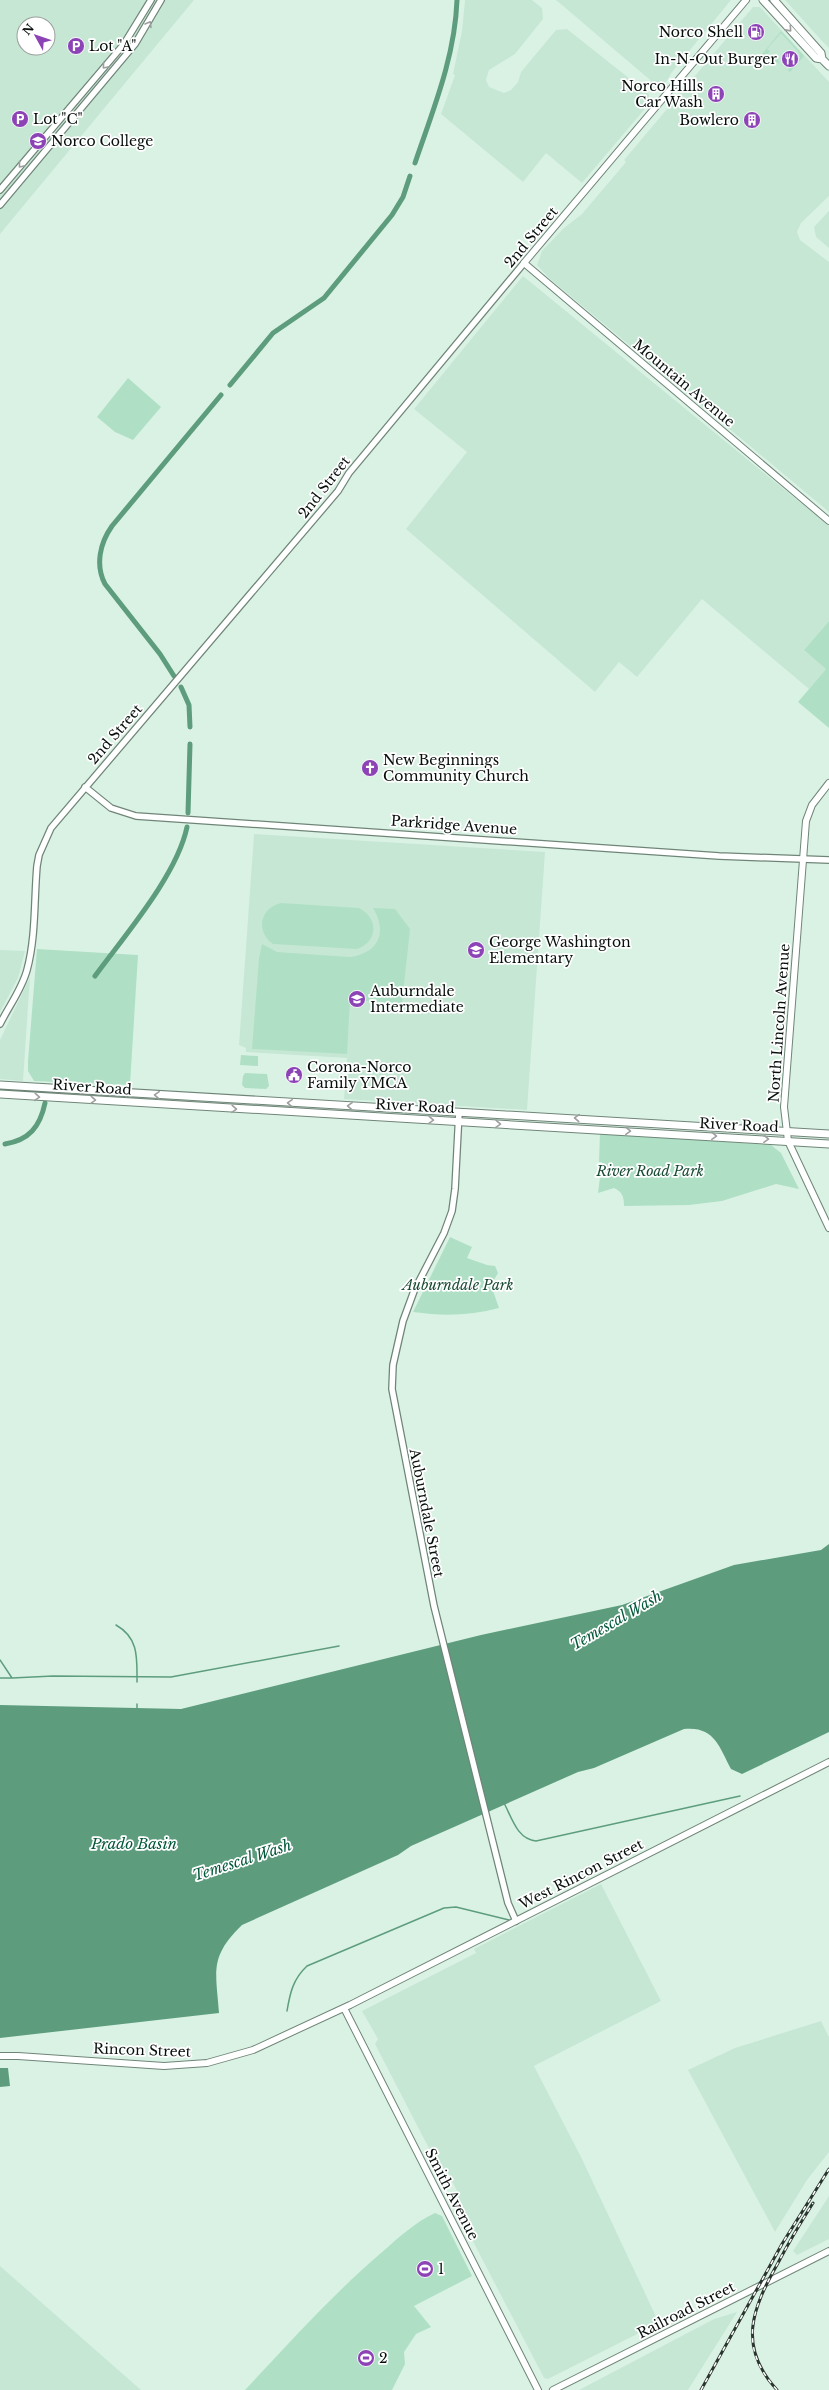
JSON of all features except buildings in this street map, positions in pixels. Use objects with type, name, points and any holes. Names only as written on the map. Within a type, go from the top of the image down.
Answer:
[{"type":"main road","name":"2nd Street","points":[[524,263],[746,0]]},
{"type":"main road","points":[[763,0],[816,58],[822,59],[829,66]]},
{"type":"main road","points":[[774,0],[821,53],[822,59]]},
{"type":"main road","name":"Mountain Avenue","points":[[524,263],[829,521]]},
{"type":"main road","name":"North Lincoln Avenue","points":[[829,782],[808,813],[802,858],[784,1107],[785,1131],[788,1141],[829,1228]]},
{"type":"main road","name":"River Road","points":[[0,1086],[829,1134]]},
{"type":"main road","name":"River Road","points":[[0,1094],[829,1144]]},
{"type":"main road","name":"West Rincon Street","points":[[344,2008],[829,1762]]},
{"type":"main road","name":"Rincon Street","points":[[0,2056],[164,2066],[207,2063],[257,2049],[344,2008]]},
{"type":"main road","name":"Smith Avenue","points":[[344,2008],[538,2390]]},
{"type":"main road","name":"Railroad Street","points":[[553,2390],[829,2251]]},
{"type":"street","points":[[0,190],[124,44],[151,0]]},
{"type":"street","points":[[0,205],[135,44],[161,0]]},
{"type":"street","name":"2nd Street","points":[[0,1024],[18,993],[27,970],[39,855],[51,828],[333,497],[349,473],[524,263]]},
{"type":"street","name":"Parkridge Avenue","points":[[85,787],[111,808],[128,815],[192,821],[719,856],[829,860]]},
{"type":"street","name":"Auburndale Street","points":[[459,1112],[452,1211],[444,1233],[414,1291],[403,1321],[393,1365],[392,1389],[440,1630],[508,1903],[516,1921]]},
{"type":"shaded area","name":"Norco College","points":[[0,0],[194,0],[0,234]]},
{"type":"shaded area","points":[[465,0],[532,0],[542,8],[543,19],[515,54],[489,70],[486,80],[489,87],[504,93],[511,90],[518,82],[521,72],[556,30],[567,29],[649,94],[649,104],[582,183],[546,153],[523,182],[441,114],[455,75],[453,74],[462,31]]},
{"type":"shaded area","points":[[556,0],[731,0],[672,72],[665,84],[656,85]]},
{"type":"shaded area","points":[[785,0],[829,0],[829,48],[822,41]]},
{"type":"shaded area","points":[[753,7],[760,7],[829,82],[829,196],[801,223],[797,232],[800,240],[829,262],[829,512],[549,278],[537,265],[542,251],[564,228],[582,214],[626,162],[624,160]]},
{"type":"shaded area","points":[[829,211],[829,248],[816,237],[814,227]]},
{"type":"shaded area","points":[[523,276],[829,526],[829,621],[804,650],[827,668],[809,689],[702,599],[637,677],[619,662],[595,692],[406,529],[467,452],[414,409]]},
{"type":"shaded area","points":[[254,834],[545,852],[527,1110],[344,1099],[347,1058],[246,1052],[246,1048],[239,1045]]},
{"type":"shaded area","points":[[0,950],[25,951],[18,978],[0,1012]]},
{"type":"shaded area","points":[[30,977],[23,1081],[0,1079],[0,1040]]},
{"type":"shaded area","points":[[601,1884],[661,2001],[534,2066],[582,2159],[659,2323],[548,2379],[544,2378],[454,2205],[459,2195],[446,2169],[441,2171],[422,2135],[375,2044],[378,2039],[362,2011],[476,1953],[474,1949]]},
{"type":"shaded area","points":[[821,2021],[829,2037],[829,2152],[807,2180],[775,2232],[688,2070],[735,2048]]},
{"type":"shaded area","points":[[829,2196],[829,2239],[797,2255],[793,2251]]},
{"type":"shaded area","points":[[0,2266],[141,2390],[0,2390]]},
{"type":"shaded area","points":[[737,2312],[688,2390],[579,2390],[714,2319]]},
{"type":"green space","points":[[781,31],[804,56],[790,72],[784,68],[788,70],[800,58],[799,53],[781,33],[767,49],[770,51],[768,54],[762,54]]},
{"type":"green space","points":[[774,57],[777,57],[780,64],[774,60]]},
{"type":"green space","points":[[128,378],[161,407],[133,440],[115,432],[97,417]]},
{"type":"green space","points":[[829,621],[829,728],[798,702],[826,669],[804,650]]},
{"type":"green space","points":[[281,903],[359,908],[366,912],[373,924],[372,936],[364,946],[357,949],[273,944],[267,939],[264,933],[262,920],[268,910]]},
{"type":"green space","points":[[373,908],[395,909],[410,929],[402,1003],[350,1000],[347,1054],[252,1049],[259,958],[262,944],[277,952],[350,957],[360,955],[374,946],[380,933],[380,926]]},
{"type":"green space","points":[[37,949],[138,955],[130,1085],[34,1081],[28,1071],[28,1061]]},
{"type":"green space","points":[[241,1055],[258,1056],[258,1066],[240,1065]]},
{"type":"green space","points":[[245,1073],[267,1074],[269,1086],[266,1089],[245,1088],[242,1085],[243,1076]]},
{"type":"green space","name":"River Road Park","points":[[600,1133],[771,1145],[781,1153],[799,1189],[776,1184],[722,1201],[689,1205],[624,1206],[622,1195],[614,1188],[598,1193],[602,1162],[599,1162]]},
{"type":"green space","name":"Auburndale Park","points":[[450,1237],[472,1247],[467,1258],[487,1265],[495,1266],[498,1273],[491,1285],[499,1308],[467,1314],[413,1312]]},
{"type":"green space","points":[[435,2213],[442,2216],[472,2276],[414,2306],[431,2327],[416,2334],[404,2352],[405,2364],[392,2390],[245,2390],[311,2320],[363,2269],[406,2231]]},
{"type":"water","name":"Prado Basin","points":[[829,1544],[829,1732],[742,1774],[731,1769],[719,1745],[709,1734],[694,1729],[684,1729],[594,1768],[578,1772],[411,1846],[398,1855],[242,1925],[231,1936],[219,1956],[216,1975],[219,2013],[0,2038],[0,1705],[181,1709],[481,1635],[622,1605],[734,1565],[821,1550]]},
{"type":"water","points":[[0,2068],[8,2068],[10,2086],[0,2087]]},
{"type":"waterway","points":[[415,163],[448,63],[457,0]]},
{"type":"waterway","points":[[230,385],[273,333],[324,298],[392,215],[403,197],[410,176]]},
{"type":"waterway","points":[[174,676],[160,654],[105,584],[100,569],[100,554],[104,540],[112,526],[221,395]]},
{"type":"waterway","points":[[181,687],[189,705],[190,727]]},
{"type":"waterway","points":[[188,813],[190,744]]},
{"type":"waterway","points":[[95,976],[135,923],[173,865],[187,827]]},
{"type":"waterway","points":[[5,1144],[21,1139],[32,1131],[40,1119],[45,1103]]},
{"type":"waterway","points":[[116,1625],[124,1630],[133,1642],[137,1665],[137,1682]]},
{"type":"waterway","points":[[0,1660],[12,1678],[53,1676],[171,1677],[339,1646]]},
{"type":"waterway","points":[[0,1678],[12,1678]]},
{"type":"waterway","points":[[137,1704],[137,1710]]},
{"type":"waterway","points":[[504,1803],[520,1832],[529,1839],[536,1841],[740,1796]]},
{"type":"waterway","points":[[287,2011],[289,1998],[295,1981],[307,1966],[444,1908],[456,1907],[509,1920]]},
{"type":"railway","points":[[701,2390],[782,2244],[829,2169]]},
{"type":"railway","points":[[777,2390],[764,2374],[757,2358],[753,2343],[753,2327],[761,2296],[813,2203]]},
{"type":"place","name":"Norco Shell","points":[[756,32]]},
{"type":"place","name":"Lot \"A\"","points":[[76,46]]},
{"type":"place","name":"In-N-Out Burger","points":[[790,59]]},
{"type":"place","name":"Norco Hills Car Wash","points":[[716,94]]},
{"type":"place","name":"Lot \"C\"","points":[[20,119]]},
{"type":"place","name":"Bowlero","points":[[752,120]]},
{"type":"place","name":"Norco College","points":[[38,141]]},
{"type":"place","name":"New Beginnings Community Church","points":[[370,768]]},
{"type":"place","name":"George Washington Elementary","points":[[476,950]]},
{"type":"place","name":"Auburndale Intermediate","points":[[357,999]]},
{"type":"place","name":"Corona-Norco Family YMCA","points":[[294,1075]]},
{"type":"place","name":"1","points":[[425,2269]]},
{"type":"place","name":"2","points":[[366,2358]]},
{"type":"water label","name":"Temescal Wash","points":[[616,1620]]},
{"type":"water label","name":"Temescal Wash","points":[[242,1860]]}]
